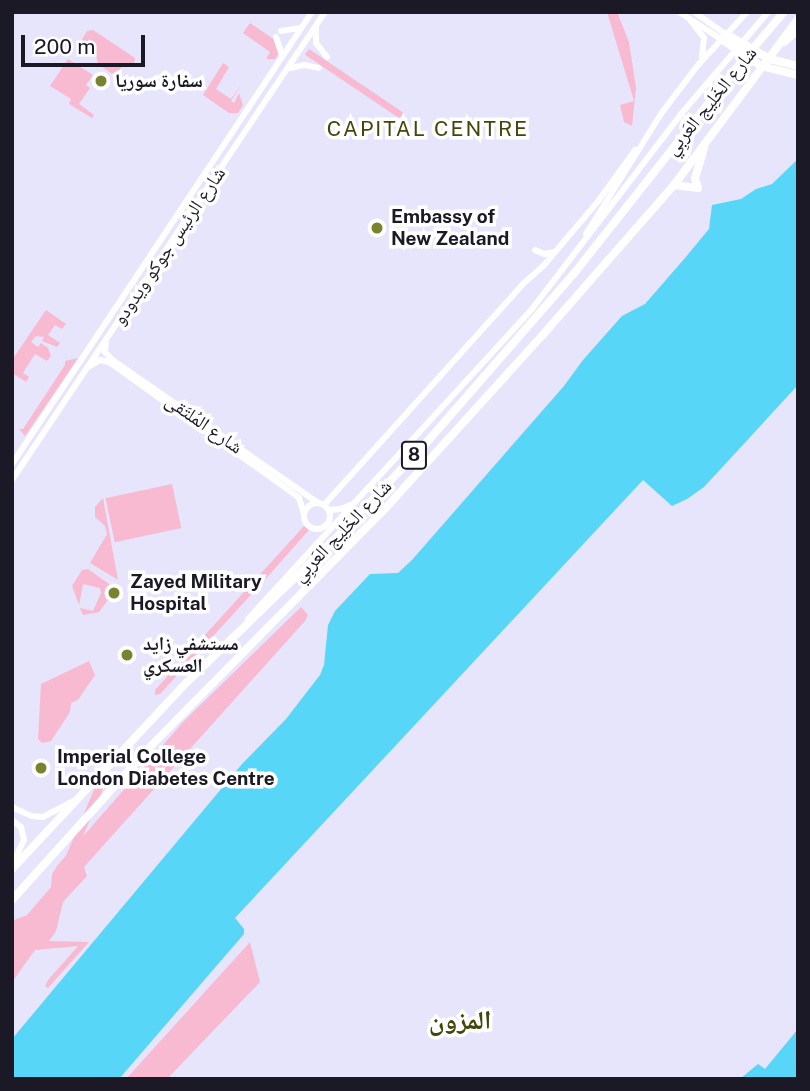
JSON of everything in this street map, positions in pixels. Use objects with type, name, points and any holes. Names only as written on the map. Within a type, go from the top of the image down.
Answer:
[{"type":"highway","name":"شارع الخَلِيج العَربِي","points":[[12,867],[242,628],[369,504],[523,334],[737,66],[785,12]]},
{"type":"highway","name":"شارع الخَلِيج العَربِي","points":[[12,900],[149,748],[383,511],[539,340],[674,185],[798,19]]},
{"type":"highway","points":[[774,50],[798,30]]},
{"type":"highway","points":[[725,37],[770,59],[798,66]]},
{"type":"highway","points":[[725,37],[761,66],[798,75]]},
{"type":"highway","points":[[674,185],[698,188],[695,179],[705,145]]},
{"type":"street","name":"شارع الرئيس جوكو ويدودو","points":[[12,464],[312,12]]},
{"type":"street","name":"شارع الرئيس جوكو ويدودو","points":[[12,480],[325,12]]},
{"type":"street","points":[[679,12],[725,37]]},
{"type":"street","points":[[694,12],[725,37]]},
{"type":"street","points":[[324,506],[593,208],[698,65],[747,12]]},
{"type":"street","points":[[242,628],[263,600],[372,487],[532,309],[681,114],[768,12]]},
{"type":"street","points":[[690,19],[702,33],[705,43],[698,65]]},
{"type":"street","points":[[316,26],[316,43],[327,57]]},
{"type":"street","points":[[282,55],[279,34],[302,27]]},
{"type":"street","points":[[241,141],[244,130],[296,51],[294,38]]},
{"type":"street","points":[[289,69],[304,65],[319,68]]},
{"type":"street","points":[[532,309],[614,193],[651,129]]},
{"type":"street","points":[[535,250],[544,254],[556,250]]},
{"type":"street","name":"شارع المُلتَقى","points":[[108,336],[105,352],[111,359],[324,506]]},
{"type":"street","name":"شارع المُلتَقى","points":[[86,369],[100,360],[109,362],[150,394],[290,491],[301,502],[304,513]]},
{"type":"street","points":[[324,506],[328,523],[322,528],[313,528],[305,521],[304,513],[310,505],[324,506],[346,508],[372,487]]},
{"type":"street","points":[[290,491],[303,499],[306,495]]},
{"type":"street","points":[[304,558],[315,543],[313,528]]},
{"type":"street","points":[[13,808],[35,817],[43,817],[81,796]]},
{"type":"street","points":[[13,808],[24,818],[21,822],[13,820]]},
{"type":"street","points":[[12,867],[24,840],[21,827],[13,820]]},
{"type":"shaded area","points":[[607,12],[617,12],[629,42],[636,88],[632,126],[624,122],[620,105],[634,101]]},
{"type":"shaded area","points":[[250,23],[278,42],[279,53],[275,59],[266,59],[270,52],[243,33]]},
{"type":"shaded area","points":[[93,30],[135,58],[134,65],[123,65],[115,76],[98,64],[93,42],[89,39],[85,45],[80,43],[87,31]]},
{"type":"shaded area","points":[[309,49],[404,113],[400,119],[305,55]]},
{"type":"shaded area","points":[[68,59],[93,75],[86,85],[90,88],[79,104],[94,115],[92,118],[69,104],[71,99],[50,86]]},
{"type":"shaded area","points":[[223,63],[229,67],[216,89],[231,99],[242,84],[231,101],[234,103],[239,93],[243,105],[238,113],[229,113],[203,95]]},
{"type":"shaded area","points":[[46,310],[66,324],[62,329],[55,325],[48,335],[60,343],[57,347],[42,341],[44,337],[36,336],[31,342],[38,347],[41,343],[48,348],[51,356],[47,361],[35,354],[23,373],[29,377],[26,382],[12,373],[12,360]]},
{"type":"shaded area","points":[[78,358],[25,436],[19,429],[23,429],[65,365],[65,361]]},
{"type":"shaded area","points":[[172,484],[181,528],[115,542],[105,498]]},
{"type":"shaded area","points":[[103,498],[118,580],[90,563],[107,534],[105,526],[95,517],[95,507]]},
{"type":"shaded area","points":[[304,526],[309,530],[160,694],[155,695],[155,690]]},
{"type":"shaded area","points":[[88,569],[116,589],[99,612],[83,615],[80,608],[93,611],[101,593],[100,588],[83,584],[79,605],[72,586],[82,570]]},
{"type":"shaded area","points":[[301,607],[308,615],[305,621],[84,867],[87,876],[63,902],[56,931],[49,941],[89,942],[48,988],[45,986],[48,980],[78,946],[35,950],[12,982],[12,921],[27,915],[51,887],[52,874],[57,866],[184,721]]},
{"type":"shaded area","points":[[89,661],[95,675],[78,700],[71,703],[70,712],[51,741],[42,743],[38,739],[41,684]]},
{"type":"shaded area","points":[[96,785],[103,788],[54,904],[47,901]]},
{"type":"shaded area","points":[[250,942],[260,982],[167,1079],[126,1079]]},
{"type":"water","points":[[798,159],[798,385],[704,487],[687,499],[672,506],[643,480],[235,918],[244,929],[244,934],[119,1079],[12,1079],[12,1039],[242,764],[286,719],[320,675],[324,665],[328,625],[335,611],[370,574],[398,573],[412,560],[622,316],[645,304],[685,258],[709,229],[712,205],[741,199],[756,189],[772,184]]},
{"type":"water","points":[[798,1029],[798,1079],[740,1079],[758,1064],[765,1069]]},
{"type":"place","name":"سفارة سوريا","points":[[101,81]]},
{"type":"place","name":"Embassy of New Zealand","points":[[377,228]]},
{"type":"place","name":"Zayed Military Hospital","points":[[114,593]]},
{"type":"place","name":"مستشفي زايد العسكري","points":[[127,655]]},
{"type":"place","name":"Imperial College London Diabetes Centre","points":[[41,768]]},
{"type":"district","name":"CAPITAL CENTRE","points":[[428,129]]},
{"type":"district","name":"المزون","points":[[460,1020]]}]
